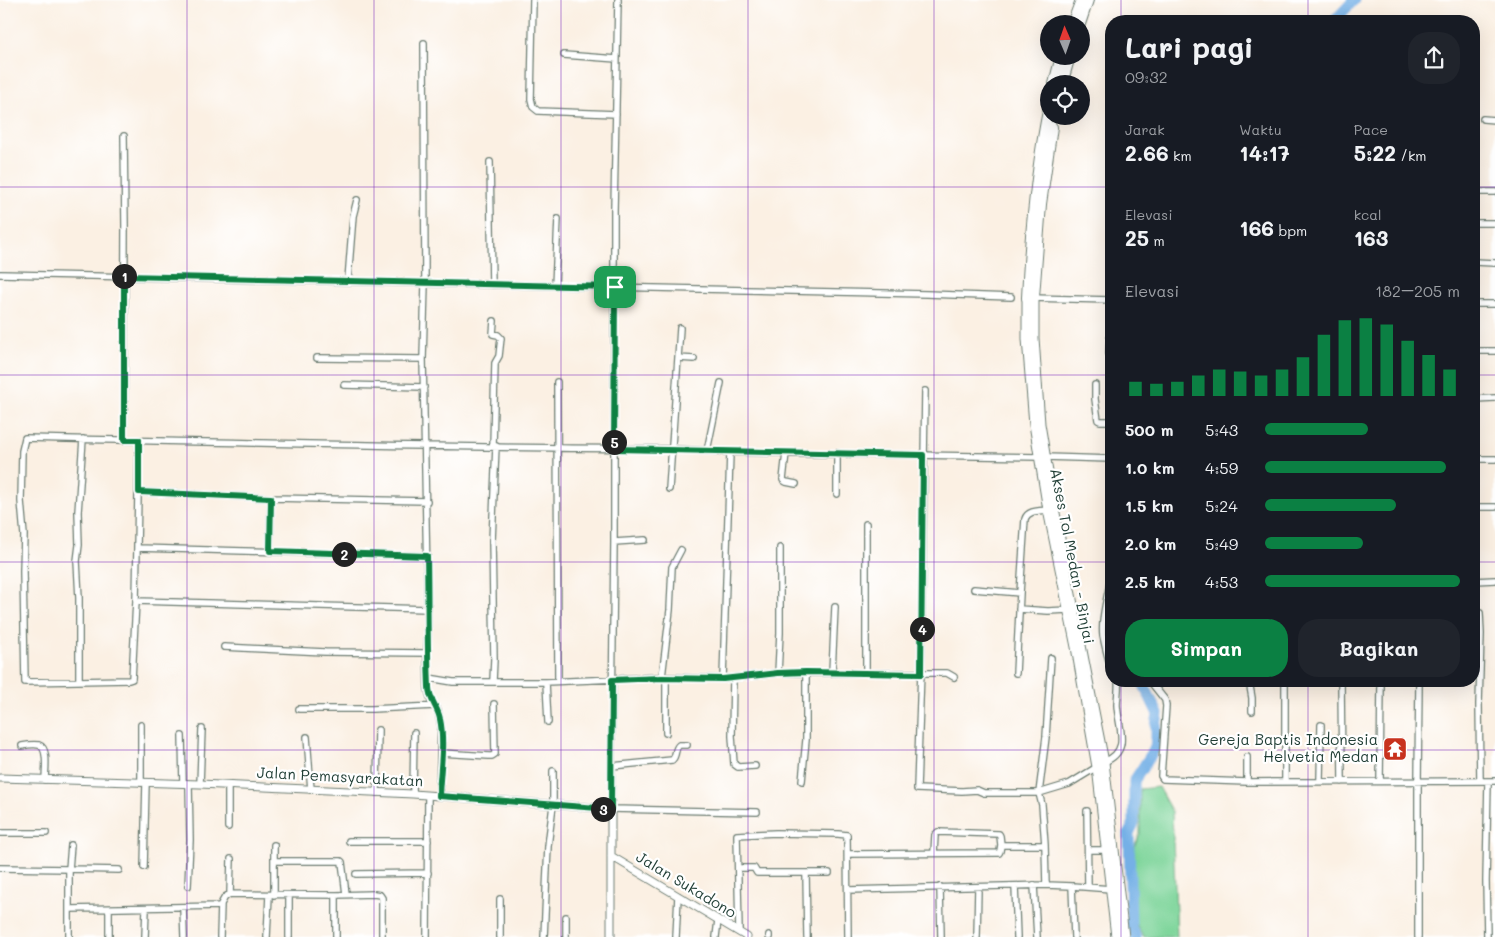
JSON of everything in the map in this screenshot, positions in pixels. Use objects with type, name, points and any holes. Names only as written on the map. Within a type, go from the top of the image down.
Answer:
[{"type":"highway","points":[[1075,15],[1081,0]]},
{"type":"highway","points":[[1083,15],[1088,0]]},
{"type":"highway","points":[[1030,298],[1029,250],[1033,204],[1045,125]]},
{"type":"highway","points":[[1030,298],[1053,125]]},
{"type":"main road","name":"Akses Tol Medan - Binjai","points":[[1030,298],[1034,391],[1048,510],[1061,559],[1068,610],[1100,765]]},
{"type":"main road","name":"Akses Tol Medan - Binjai","points":[[1042,457],[1100,765],[1110,850],[1124,937]]},
{"type":"main road","name":"Akses Tol Medan - Binjai","points":[[1110,850],[1110,889],[1116,937]]},
{"type":"street","points":[[533,0],[531,90],[533,107],[538,111],[616,114]]},
{"type":"street","points":[[611,937],[614,210],[618,0]]},
{"type":"street","points":[[424,42],[425,283],[423,359],[427,501],[427,653],[428,689],[440,717],[442,753],[439,796]]},
{"type":"street","points":[[564,55],[617,59]]},
{"type":"street","points":[[1483,119],[1495,120]]},
{"type":"street","points":[[124,136],[124,440]]},
{"type":"street","points":[[490,162],[492,285]]},
{"type":"street","points":[[1480,192],[1495,192]]},
{"type":"street","points":[[348,280],[356,200]]},
{"type":"street","points":[[556,286],[558,219]]},
{"type":"street","points":[[1480,223],[1495,223]]},
{"type":"street","points":[[1480,262],[1495,263]]},
{"type":"street","points":[[0,274],[348,280],[492,285],[927,294],[1011,298]]},
{"type":"street","points":[[1030,298],[1105,300]]},
{"type":"street","points":[[1480,304],[1495,304]]},
{"type":"street","points":[[493,681],[494,363],[499,356],[501,338],[493,334],[494,321]]},
{"type":"street","points":[[669,489],[680,328]]},
{"type":"street","points":[[1480,351],[1495,351]]},
{"type":"street","points":[[317,358],[423,359]]},
{"type":"street","points":[[678,358],[694,359]]},
{"type":"street","points":[[557,382],[558,681]]},
{"type":"street","points":[[707,451],[721,383]]},
{"type":"street","points":[[344,385],[424,387]]},
{"type":"street","points":[[1095,385],[1098,420],[1105,421]]},
{"type":"street","points":[[925,391],[921,674],[917,789],[977,790],[984,793],[1039,793],[1069,784],[1119,752],[1122,743],[1117,706],[1119,687]]},
{"type":"street","points":[[1480,399],[1495,398]]},
{"type":"street","points":[[139,440],[136,601],[132,679],[24,682],[24,535],[21,490],[22,451],[25,438],[672,449],[730,452],[1105,459]]},
{"type":"street","points":[[79,681],[80,598],[77,561],[83,439]]},
{"type":"street","points":[[723,679],[730,452]]},
{"type":"street","points":[[786,453],[783,480],[796,484]]},
{"type":"street","points":[[837,453],[837,494]]},
{"type":"street","points":[[1480,459],[1495,459]]},
{"type":"street","points":[[139,492],[271,498],[427,501]]},
{"type":"street","points":[[270,551],[271,498]]},
{"type":"street","points":[[1480,507],[1495,507]]},
{"type":"street","points":[[1016,673],[1026,516],[1029,512],[1048,510]]},
{"type":"street","points":[[866,524],[866,673]]},
{"type":"street","points":[[614,542],[646,540]]},
{"type":"street","points":[[137,548],[427,556]]},
{"type":"street","points":[[778,673],[780,548]]},
{"type":"street","points":[[666,733],[664,678],[672,567],[681,550]]},
{"type":"street","points":[[1480,581],[1495,580]]},
{"type":"street","points":[[974,589],[1020,593]]},
{"type":"street","points":[[136,601],[428,609]]},
{"type":"street","points":[[832,672],[836,607]]},
{"type":"street","points":[[1019,609],[1068,610]]},
{"type":"street","points":[[1105,610],[1103,637],[1105,644]]},
{"type":"street","points":[[1480,613],[1482,634],[1480,781]]},
{"type":"street","points":[[224,647],[325,652],[427,653]]},
{"type":"street","points":[[1046,885],[1042,805],[1039,793],[1046,737],[1050,658]]},
{"type":"street","points":[[429,678],[452,682],[546,682],[664,678],[723,679],[806,672],[947,673],[954,677]]},
{"type":"street","points":[[802,781],[806,740],[806,672]]},
{"type":"street","points":[[733,678],[732,736],[734,764],[738,767],[756,766]]},
{"type":"street","points":[[546,682],[548,722]]},
{"type":"street","points":[[1155,687],[1165,700],[1166,706],[1161,776],[1163,779],[1247,782],[1495,781]]},
{"type":"street","points":[[1250,687],[1252,711]]},
{"type":"street","points":[[1285,687],[1285,782]]},
{"type":"street","points":[[1341,687],[1342,782]]},
{"type":"street","points":[[1380,687],[1380,781]]},
{"type":"street","points":[[1418,937],[1419,687]]},
{"type":"street","points":[[442,753],[489,756],[495,754],[494,704]]},
{"type":"street","points":[[299,709],[372,709],[435,706]]},
{"type":"street","points":[[141,725],[144,783],[144,867]]},
{"type":"street","points":[[1320,781],[1321,725]]},
{"type":"street","points":[[200,784],[202,729]]},
{"type":"street","points":[[377,793],[378,730]]},
{"type":"street","points":[[413,794],[414,733]]},
{"type":"street","points":[[182,736],[190,840],[188,886]]},
{"type":"street","points":[[307,737],[310,790]]},
{"type":"street","points":[[22,746],[37,745],[44,748],[46,757],[45,780]]},
{"type":"street","points":[[612,766],[672,760],[677,747],[679,745],[686,745]]},
{"type":"street","points":[[1247,757],[1247,782]]},
{"type":"street","points":[[544,937],[548,846],[553,805],[553,771]]},
{"type":"street","name":"Jalan Pemasyarakatan","points":[[0,778],[200,784],[413,794],[611,809]]},
{"type":"street","points":[[1487,937],[1488,782]]},
{"type":"street","points":[[228,786],[228,828]]},
{"type":"street","points":[[427,937],[428,795]]},
{"type":"street","points":[[611,809],[756,812]]},
{"type":"street","points":[[1087,811],[1088,887]]},
{"type":"street","points":[[848,854],[999,853],[1000,836],[999,834],[938,832],[935,836],[934,853]]},
{"type":"street","points":[[0,833],[46,833]]},
{"type":"street","points":[[739,932],[738,834],[795,833],[847,835],[848,937]]},
{"type":"street","points":[[349,840],[428,841]]},
{"type":"street","points":[[69,937],[71,845]]},
{"type":"street","points":[[267,937],[274,845]]},
{"type":"street","points":[[1000,845],[1045,845]]},
{"type":"street","points":[[1088,850],[1110,850]]},
{"type":"street","name":"Jalan Sukadono","points":[[611,856],[747,937]]},
{"type":"street","points":[[230,894],[232,859]]},
{"type":"street","points":[[274,860],[341,861],[344,868],[346,894]]},
{"type":"street","points":[[0,868],[119,870]]},
{"type":"street","points":[[738,868],[754,868],[757,873],[830,873]]},
{"type":"street","points":[[356,874],[428,873]]},
{"type":"street","points":[[806,873],[806,937]]},
{"type":"street","points":[[1034,885],[1037,937]]},
{"type":"street","points":[[848,890],[1034,885],[1110,889]]},
{"type":"street","points":[[1015,886],[1017,937]]},
{"type":"street","points":[[1072,886],[1074,937]]},
{"type":"street","points":[[940,887],[941,937]]},
{"type":"street","points":[[977,937],[978,887]]},
{"type":"street","points":[[220,937],[222,900],[230,894],[374,894],[380,895],[382,898],[382,937]]},
{"type":"street","points":[[289,937],[290,895]]},
{"type":"street","points":[[336,895],[336,937]]},
{"type":"street","points":[[676,937],[678,896]]},
{"type":"street","points":[[500,899],[500,937]]},
{"type":"street","points":[[70,909],[221,906]]},
{"type":"street","points":[[145,937],[146,908]]},
{"type":"street","points":[[183,908],[184,937]]},
{"type":"street","points":[[109,909],[109,937]]},
{"type":"street","points":[[566,917],[566,937]]},
{"type":"street","points":[[716,937],[718,920]]},
{"type":"green space","points":[[1158,787],[1172,812],[1177,937],[1144,937],[1135,923],[1134,847],[1140,834],[1140,789]]},
{"type":"waterway","points":[[1340,15],[1354,0]]},
{"type":"waterway","points":[[1136,937],[1131,927],[1129,833],[1134,823],[1134,781],[1154,750],[1158,714],[1145,687]]},
{"type":"place","name":"Gereja Baptis Indonesia Helvetia Medan","points":[[1395,749]]},
{"type":"route","points":[[124,276],[615,287],[614,449],[923,455],[921,674],[806,672],[723,679],[662,678],[612,680],[611,809],[439,796],[442,753],[441,726],[438,711],[428,689],[427,556],[270,551],[271,498],[139,492],[139,440],[124,440],[124,276]]}]
